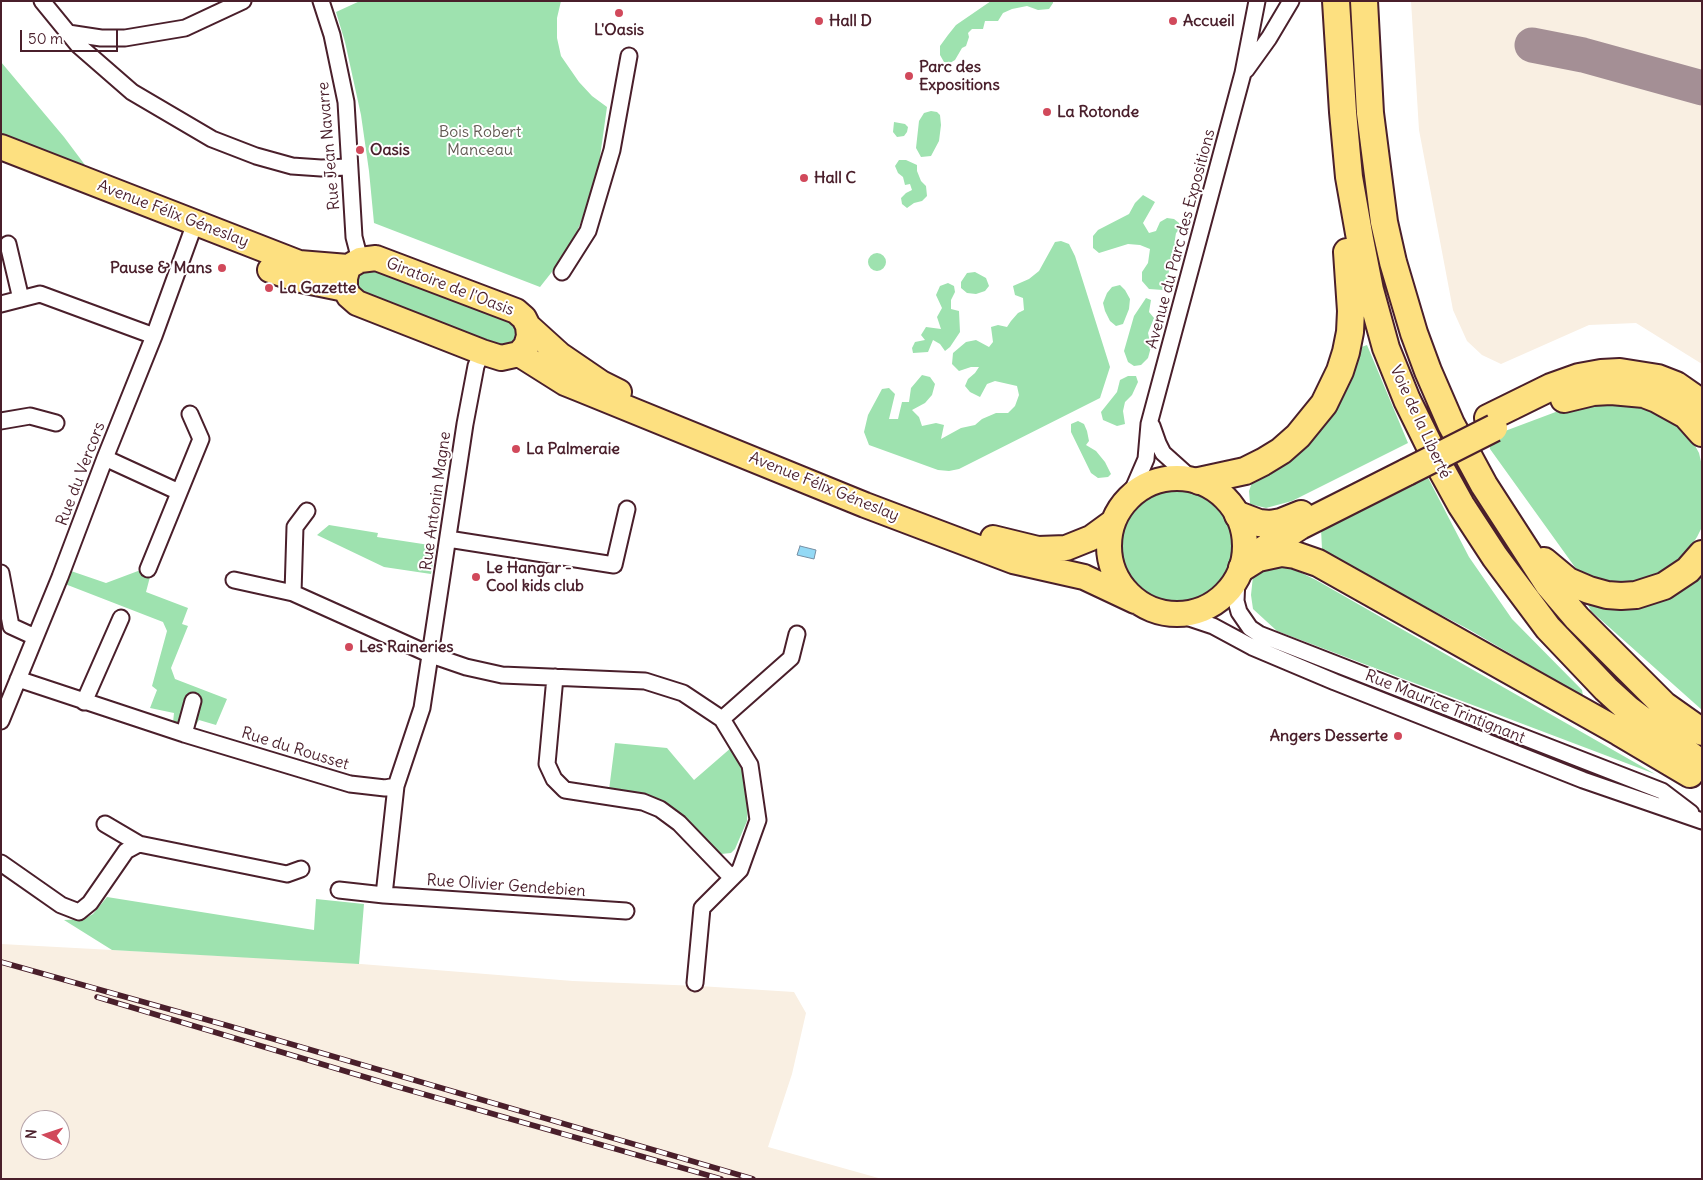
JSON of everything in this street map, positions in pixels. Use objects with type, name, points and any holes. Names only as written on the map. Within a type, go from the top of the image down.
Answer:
[{"type":"highway","name":"Voie de la Liberté","points":[[1336,1],[1349,177],[1360,240],[1370,290],[1386,348],[1407,400],[1461,505],[1522,596],[1548,628],[1606,689],[1629,710],[1695,759]]},
{"type":"highway","name":"Voie de la Liberté","points":[[1364,1],[1373,143],[1384,222],[1393,262],[1414,333],[1447,416],[1472,464],[1508,524],[1544,578],[1577,618],[1664,704],[1702,732]]},
{"type":"highway","points":[[1196,480],[1246,471],[1280,451],[1298,436],[1324,404],[1337,379],[1346,352],[1352,311],[1334,115],[1338,32]]},
{"type":"highway","points":[[1239,574],[1259,552],[1300,526],[1404,468],[1491,423],[1551,387],[1579,377],[1620,372],[1658,378],[1676,385],[1702,403]]},
{"type":"highway","points":[[1491,423],[1556,401],[1586,394],[1611,391],[1644,394],[1656,399],[1686,415],[1702,433]]},
{"type":"highway","points":[[1238,515],[1259,524],[1281,522],[1404,468]]},
{"type":"highway","points":[[1508,524],[1545,562],[1568,581],[1607,595],[1636,595],[1664,586],[1688,570],[1702,554]]},
{"type":"highway","points":[[1239,574],[1258,558],[1281,553],[1295,555],[1318,563],[1619,732],[1702,781]]},
{"type":"main road","name":"Avenue Félix Géneslay","points":[[1,147],[296,279],[351,272]]},
{"type":"main road","name":"Avenue Félix Géneslay","points":[[1,164],[192,231]]},
{"type":"main road","name":"Giratoire de l'Oasis","points":[[351,272],[376,258],[516,311],[524,318],[528,326],[526,346],[519,354]]},
{"type":"main road","points":[[351,272],[349,296],[357,303],[501,358],[519,354]]},
{"type":"main road","name":"Avenue Félix Géneslay","points":[[528,326],[566,359],[601,382],[630,397],[994,538],[1038,550],[1066,548],[1091,538],[1113,522]]},
{"type":"main road","name":"Avenue Félix Géneslay","points":[[519,354],[565,383],[865,505],[1012,561],[1084,577],[1135,601]]},
{"type":"main road","points":[[1170,478],[1196,480],[1215,489],[1228,501],[1238,515],[1245,541],[1245,550],[1239,574],[1222,597],[1202,610],[1180,614],[1156,612],[1135,601],[1120,585],[1111,565],[1108,543],[1113,522],[1120,508],[1130,496],[1148,484],[1170,478]]},
{"type":"street","points":[[42,1],[68,33],[91,57],[132,92],[212,139],[256,156],[292,166],[320,168],[350,167]]},
{"type":"street","points":[[68,33],[101,38],[125,38],[185,28],[242,1]]},
{"type":"street","name":"Rue Jean Navarre","points":[[321,1],[332,35],[346,102],[354,237],[351,272]]},
{"type":"street","name":"Avenue du Parc des Expositions","points":[[1130,496],[1146,458],[1147,436],[1152,414],[1243,73],[1257,1]]},
{"type":"street","name":"Avenue du Parc des Expositions","points":[[1243,73],[1269,38],[1288,3]]},
{"type":"street","points":[[562,272],[588,232],[612,150],[629,56]]},
{"type":"street","name":"Rue du Vercors","points":[[1,721],[154,336],[192,231]]},
{"type":"street","points":[[8,244],[21,299]]},
{"type":"street","points":[[1,304],[40,294],[154,336]]},
{"type":"street","name":"Rue Antonin Magne","points":[[430,655],[465,424],[476,366],[482,352]]},
{"type":"street","points":[[148,569],[201,439],[190,414]]},
{"type":"street","name":"Avenue du Parc des Expositions","points":[[1152,414],[1153,430],[1163,453],[1196,480]]},
{"type":"street","points":[[1,421],[30,416],[56,423]]},
{"type":"street","points":[[105,458],[179,492]]},
{"type":"street","points":[[448,539],[614,565],[627,509]]},
{"type":"street","points":[[293,593],[295,527],[307,511]]},
{"type":"street","points":[[1,573],[11,626],[35,637]]},
{"type":"street","name":"Rue Maurice Trintignant","points":[[1239,574],[1236,601],[1239,612],[1250,628],[1259,634],[1662,791],[1702,819]]},
{"type":"street","points":[[234,580],[293,593],[430,655],[466,666],[502,675],[645,681],[682,693],[722,719],[750,765],[758,820],[740,870],[702,908],[695,983]]},
{"type":"street","name":"Rue Maurice Trintignant","points":[[1180,614],[1213,626],[1252,647],[1583,780],[1702,819]]},
{"type":"street","points":[[84,702],[121,618]]},
{"type":"street","points":[[722,719],[791,658],[797,634]]},
{"type":"street","points":[[384,895],[396,786],[422,708],[430,655]]},
{"type":"street","points":[[555,677],[547,764],[554,779],[565,790],[642,802],[660,809],[679,823],[732,878]]},
{"type":"street","name":"Rue du Rousset","points":[[18,679],[184,734],[350,784],[385,788],[396,786]]},
{"type":"street","points":[[184,734],[193,701]]},
{"type":"street","points":[[105,824],[139,844],[287,874],[301,869]]},
{"type":"street","points":[[1,863],[61,905],[79,912],[90,904],[126,851],[139,844]]},
{"type":"street","name":"Rue Olivier Gendebien","points":[[339,890],[384,895],[626,911]]},
{"type":"shaded area","points":[[1411,1],[1702,1],[1702,364],[1636,323],[1589,325],[1501,364],[1482,355],[1467,341],[1453,310],[1419,130]]},
{"type":"shaded area","points":[[1,944],[336,962],[573,981],[794,992],[806,1013],[792,1074],[768,1147],[882,1179],[1,1179]]},
{"type":"green space","name":"Bois Robert Manceau","points":[[360,1],[561,1],[557,18],[557,38],[561,56],[579,82],[592,96],[607,107],[598,171],[584,214],[570,249],[540,287],[374,223],[361,115],[345,42],[336,12]]},
{"type":"green space","points":[[991,1],[1053,1],[1053,3],[1049,9],[1038,10],[1027,6],[1003,13],[998,21],[985,21],[983,29],[972,29],[968,33],[969,37],[966,46],[962,48],[955,60],[950,63],[944,62],[940,55],[940,46],[948,35],[956,25]]},
{"type":"green space","points":[[1,62],[64,137],[85,165],[1,135]]},
{"type":"green space","points":[[937,112],[940,115],[939,141],[931,156],[921,157],[916,148],[919,121],[924,113]]},
{"type":"green space","points":[[894,122],[905,124],[908,127],[904,136],[897,137],[893,132]]},
{"type":"green space","points":[[899,160],[906,160],[917,165],[921,181],[926,186],[927,196],[922,201],[914,203],[907,208],[902,204],[901,198],[912,190],[910,184],[905,185],[903,177],[898,173],[895,166]]},
{"type":"green space","points":[[1143,195],[1155,202],[1143,223],[1149,233],[1156,231],[1160,222],[1167,218],[1174,219],[1179,223],[1180,229],[1176,233],[1175,239],[1176,257],[1170,267],[1163,290],[1149,289],[1142,281],[1142,272],[1148,263],[1150,249],[1140,245],[1128,244],[1099,253],[1093,248],[1093,236],[1098,230],[1129,214],[1135,203]]},
{"type":"green space","points":[[1061,241],[1069,244],[1075,256],[1110,367],[1100,398],[959,469],[949,471],[938,470],[869,445],[864,432],[868,415],[882,389],[889,388],[895,394],[889,419],[898,419],[902,402],[909,402],[911,388],[922,375],[930,377],[935,384],[932,395],[925,403],[912,410],[919,417],[922,426],[936,423],[944,425],[941,439],[961,428],[975,425],[982,419],[996,413],[1008,413],[1015,406],[1019,395],[1017,386],[995,381],[987,384],[980,397],[970,392],[965,386],[968,379],[979,367],[971,367],[959,371],[952,364],[953,353],[966,342],[976,340],[989,347],[993,342],[991,327],[998,325],[1007,327],[1018,313],[1024,310],[1023,298],[1015,295],[1013,286],[1029,279],[1039,271],[1055,242]]},
{"type":"green space","points":[[877,253],[883,256],[886,262],[883,268],[877,271],[871,268],[868,262],[871,256]]},
{"type":"green space","points":[[367,266],[509,315],[517,328],[514,339],[510,344],[501,347],[362,299],[353,278]]},
{"type":"green space","points":[[975,272],[986,278],[989,286],[985,291],[976,294],[967,293],[961,288],[961,282],[967,273]]},
{"type":"green space","points":[[948,283],[954,286],[955,292],[951,300],[951,309],[959,311],[960,332],[945,351],[940,344],[933,340],[928,352],[913,353],[912,348],[915,342],[925,340],[921,335],[926,327],[941,329],[937,317],[942,308],[936,295],[940,286]]},
{"type":"green space","points":[[1120,285],[1130,299],[1129,309],[1123,324],[1116,326],[1110,321],[1103,303],[1112,287]]},
{"type":"green space","points":[[1146,298],[1151,300],[1149,312],[1154,318],[1148,333],[1151,347],[1148,358],[1141,365],[1134,366],[1128,362],[1124,351],[1134,316]]},
{"type":"green space","points":[[1367,345],[1408,443],[1292,501],[1266,508],[1250,504],[1249,491],[1254,477],[1356,349]]},
{"type":"green space","points":[[1128,376],[1136,376],[1138,382],[1132,395],[1125,402],[1123,411],[1125,424],[1117,426],[1103,420],[1101,412],[1117,392],[1120,380]]},
{"type":"green space","points":[[1617,400],[1658,411],[1686,429],[1699,453],[1702,466],[1702,527],[1697,537],[1685,555],[1665,571],[1648,578],[1626,583],[1596,580],[1577,570],[1490,449],[1489,437],[1577,404]]},
{"type":"green space","points":[[1078,421],[1084,424],[1087,431],[1089,441],[1086,445],[1096,451],[1105,462],[1111,474],[1108,477],[1098,478],[1091,473],[1071,432],[1071,424]]},
{"type":"green space","points":[[1424,470],[1469,557],[1512,619],[1582,690],[1583,696],[1468,629],[1338,561],[1322,549],[1321,529]]},
{"type":"green space","points":[[1177,490],[1188,491],[1198,495],[1216,507],[1228,525],[1232,535],[1232,557],[1228,567],[1216,585],[1198,597],[1188,601],[1177,602],[1166,601],[1156,597],[1138,585],[1126,567],[1122,557],[1121,546],[1122,535],[1126,525],[1138,507],[1156,495],[1166,491]]},
{"type":"green space","points":[[329,525],[378,533],[377,537],[436,546],[431,574],[384,567],[317,535]]},
{"type":"green space","points":[[1285,565],[1316,580],[1655,774],[1277,631],[1253,609],[1251,595],[1253,576],[1265,568]]},
{"type":"green space","points":[[1702,567],[1702,710],[1591,611],[1587,603],[1601,602]]},
{"type":"green space","points":[[71,571],[106,583],[138,571],[151,573],[146,592],[188,608],[182,624],[188,626],[171,668],[175,679],[227,699],[216,725],[199,720],[194,728],[173,723],[174,713],[150,708],[157,690],[152,686],[167,631],[163,622],[65,584]]},
{"type":"green space","points":[[615,743],[667,748],[694,780],[732,747],[746,785],[748,800],[747,821],[735,849],[731,853],[721,854],[685,819],[661,803],[609,790]]},
{"type":"green space","points":[[107,897],[314,930],[316,899],[364,904],[359,964],[112,950],[64,920],[84,919],[93,914]]},
{"type":"water","points":[[800,546],[816,550],[814,559],[797,555]]},
{"type":"taxiway","points":[[1532,45],[1583,55],[1702,88]]},
{"type":"railway","points":[[1,962],[229,1026],[753,1179]]},
{"type":"railway","points":[[97,997],[395,1086],[721,1179]]},
{"type":"place","name":"L'Oasis","points":[[619,13]]},
{"type":"place","name":"Hall D","points":[[819,21]]},
{"type":"place","name":"Accueil","points":[[1173,21]]},
{"type":"place","name":"Parc des Expositions","points":[[909,76]]},
{"type":"place","name":"La Rotonde","points":[[1047,112]]},
{"type":"place","name":"Oasis","points":[[360,150]]},
{"type":"place","name":"Hall C","points":[[804,178]]},
{"type":"place","name":"Pause & Mans","points":[[222,268]]},
{"type":"place","name":"La Gazette","points":[[269,288]]},
{"type":"place","name":"La Palmeraie","points":[[516,449]]},
{"type":"place","name":"Le Hangar - Cool kids club","points":[[476,577]]},
{"type":"place","name":"Les Raineries","points":[[349,647]]},
{"type":"place","name":"Angers Desserte","points":[[1398,736]]}]
